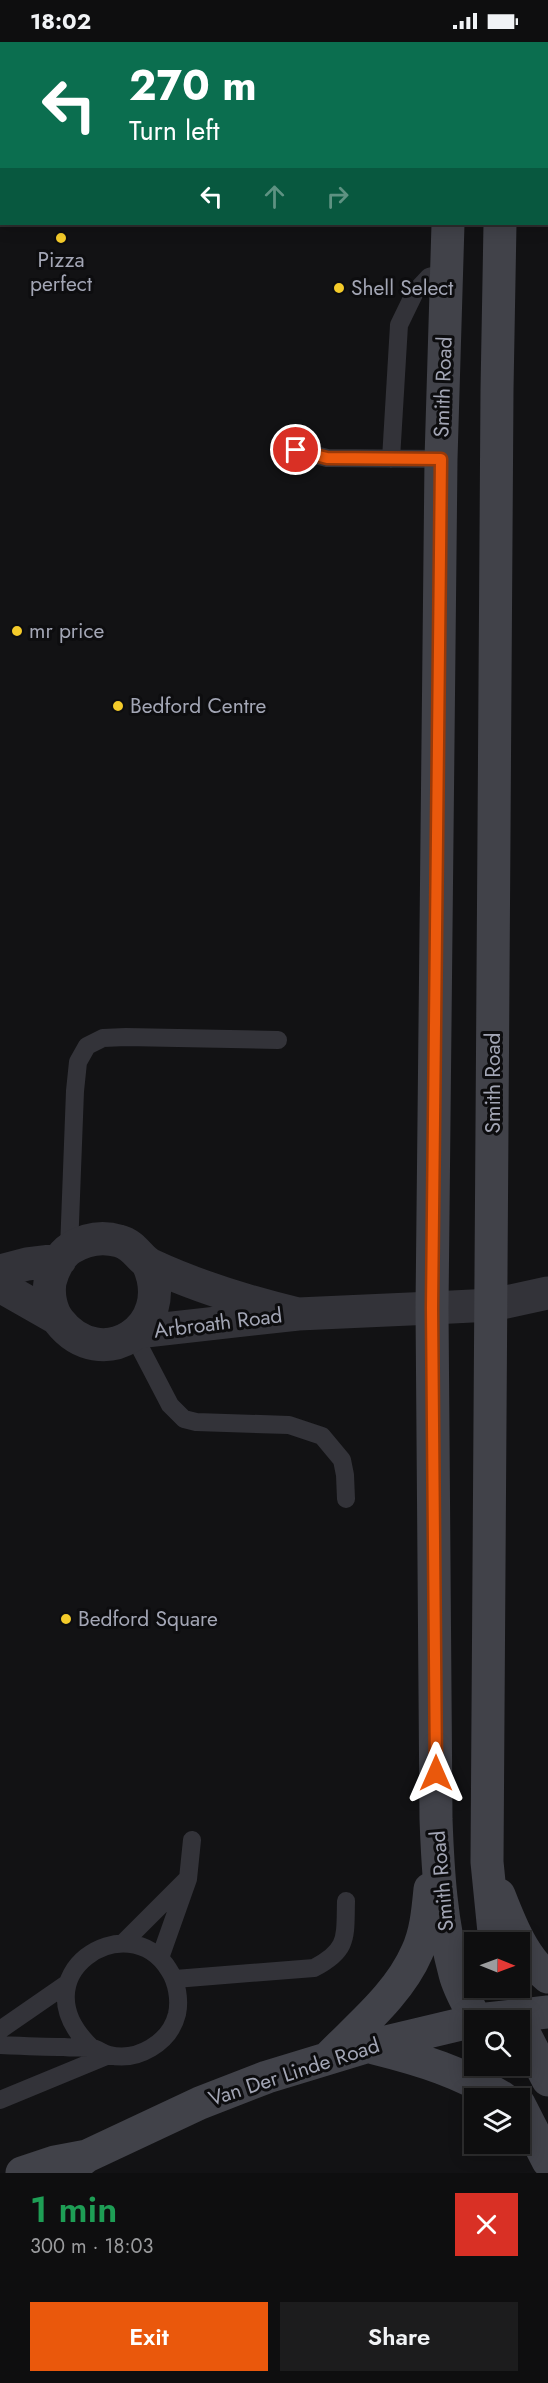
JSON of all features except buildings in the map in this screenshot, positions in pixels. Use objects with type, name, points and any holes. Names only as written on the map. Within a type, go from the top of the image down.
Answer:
[{"type":"main road","name":"Smith Road","points":[[448,225],[441,459],[432,1308],[436,1819],[438,1888],[446,1934],[455,1977],[471,2010]]},
{"type":"main road","name":"Smith Road","points":[[494,1932],[487,1862],[496,390],[500,225]]},
{"type":"main road","points":[[327,2059],[404,1977],[418,1951],[426,1920],[436,1819]]},
{"type":"main road","points":[[487,1862],[509,1920],[530,1959],[548,1977]]},
{"type":"main road","name":"Van Der Linde Road","points":[[530,2011],[548,2012]]},
{"type":"main road","name":"Van Der Linde Road","points":[[22,2173],[55,2162],[76,2164],[200,2103],[267,2076],[369,2046],[464,2024]]},
{"type":"main road","points":[[530,2042],[548,2080]]},
{"type":"main road","points":[[369,2046],[430,2062],[486,2088]]},
{"type":"main road","points":[[530,2129],[548,2161]]},
{"type":"street","points":[[0,1271],[64,1255],[85,1241],[103,1238],[121,1241],[136,1250],[148,1264],[154,1278],[155,1300],[147,1321],[135,1333],[115,1343],[98,1345],[81,1340],[67,1331],[56,1318],[0,1286]]},
{"type":"street","points":[[56,1318],[49,1288],[52,1273],[64,1255]]},
{"type":"street","name":"Arbroath Road","points":[[148,1264],[253,1303],[298,1314]]},
{"type":"street","name":"Arbroath Road","points":[[135,1333],[298,1314],[492,1305],[548,1293]]},
{"type":"lane","points":[[391,459],[399,325],[415,292],[429,277],[447,272]]},
{"type":"lane","points":[[296,450],[327,458],[441,459]]},
{"type":"lane","points":[[64,1255],[78,1062],[87,1046],[104,1038],[126,1037],[278,1040]]},
{"type":"lane","points":[[135,1333],[170,1405],[184,1419],[196,1422],[289,1425],[322,1436],[342,1460],[346,1499]]},
{"type":"lane","points":[[160,1958],[188,1879],[192,1840]]},
{"type":"lane","points":[[123,1943],[188,1879]]},
{"type":"lane","points":[[175,1979],[314,1968],[333,1958],[343,1943],[346,1901]]},
{"type":"lane","points":[[0,2045],[126,2056],[143,2052],[158,2043],[170,2030],[177,2014],[178,1996],[175,1979],[160,1958],[143,1947],[123,1943],[106,1946],[89,1954],[76,1967],[68,1983],[66,2002],[69,2020],[79,2036],[100,2052]]},
{"type":"lane","points":[[0,2030],[68,1983]]},
{"type":"lane","points":[[0,2100],[100,2052]]},
{"type":"place","name":"Pizza perfect","points":[[61,238]]},
{"type":"place","name":"Shell Select","points":[[339,288]]},
{"type":"place","name":"mr price","points":[[17,631]]},
{"type":"place","name":"Bedford Centre","points":[[118,706]]},
{"type":"place","name":"Bedford Square","points":[[66,1619]]},
{"type":"route","points":[[296,450],[327,458],[441,459],[432,1308],[436,1773]]}]
